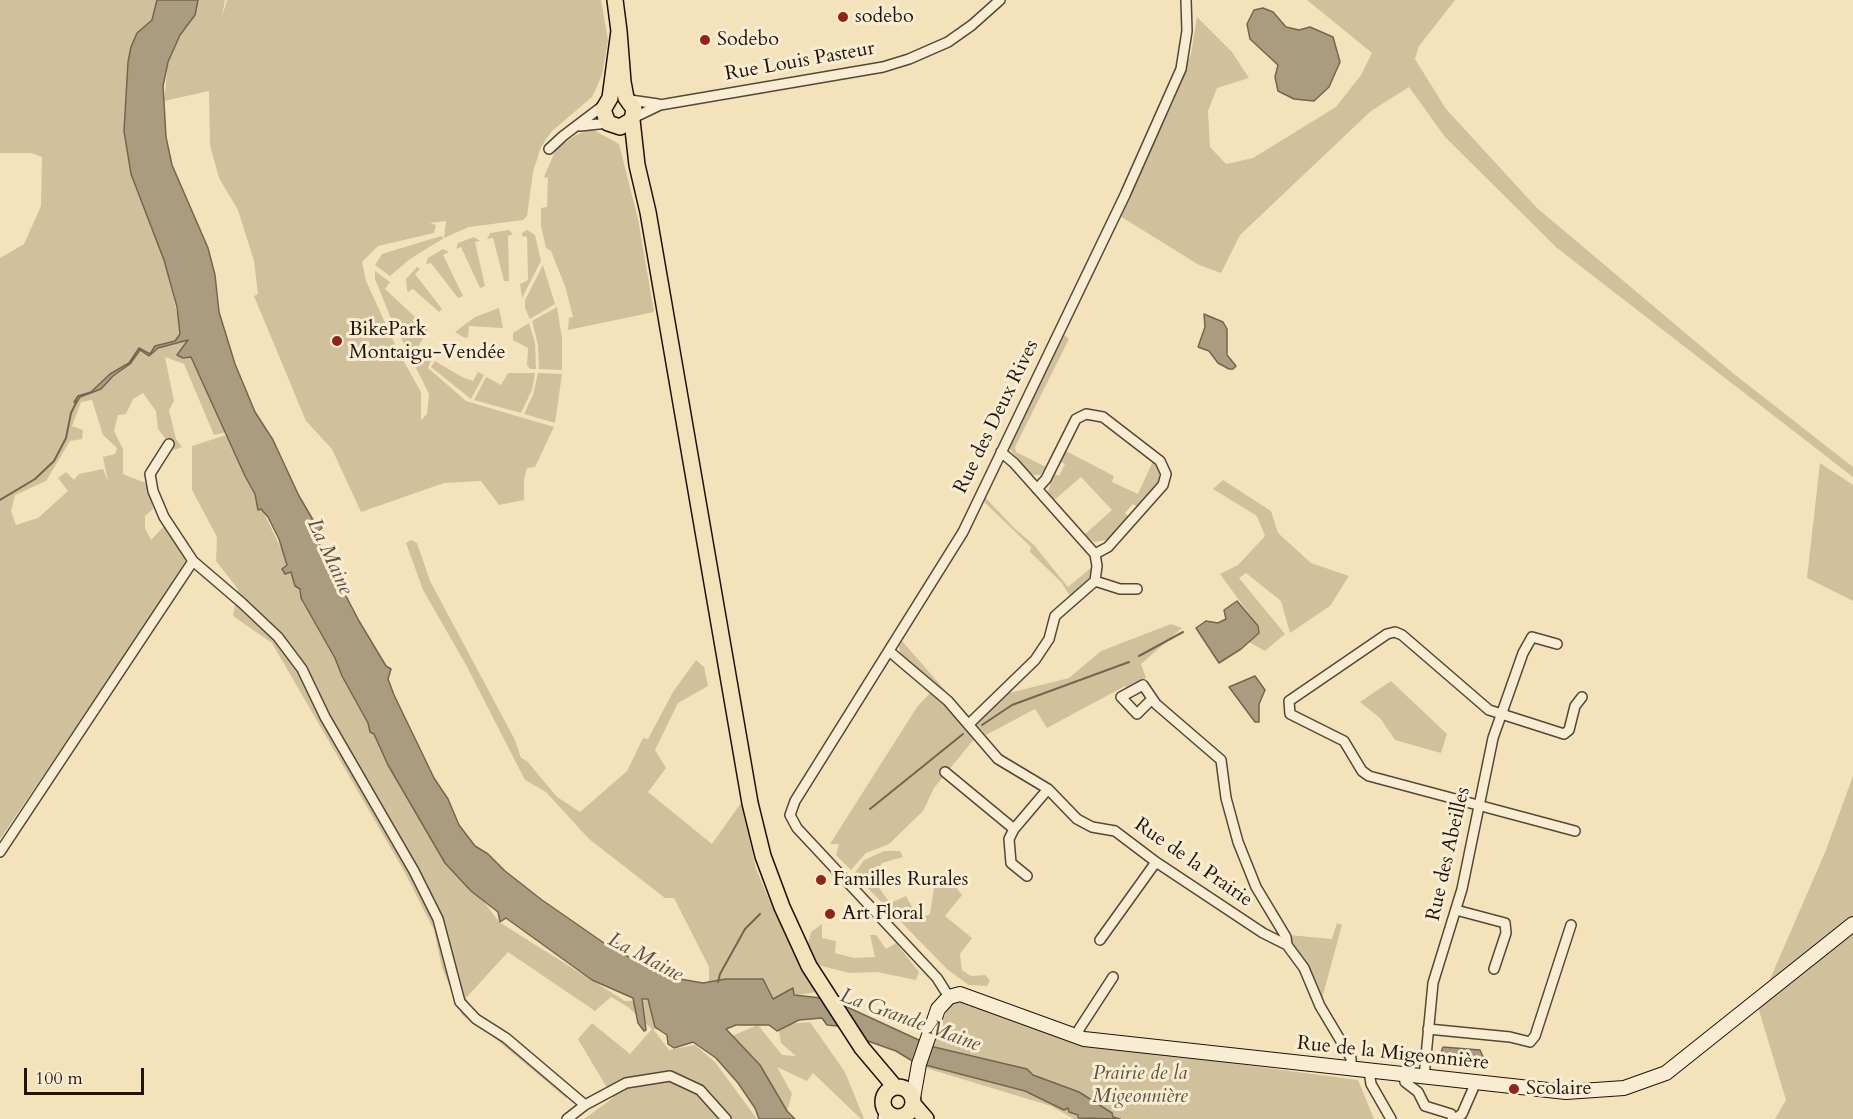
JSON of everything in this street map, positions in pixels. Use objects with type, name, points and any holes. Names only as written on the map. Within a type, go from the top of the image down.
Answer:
[{"type":"main road","points":[[615,0],[628,99],[634,108],[632,119],[637,165],[648,212],[750,803],[763,856],[809,966],[901,1103],[927,1119]]},
{"type":"main road","points":[[619,31],[603,114],[612,124],[637,165]]},
{"type":"main road","points":[[607,102],[618,96],[628,99]]},
{"type":"main road","points":[[612,124],[624,126],[632,119]]},
{"type":"street","name":"Rue Louis Pasteur","points":[[632,119],[660,105],[883,67],[909,59],[948,42],[1000,0]]},
{"type":"street","name":"Rue des Deux Rives","points":[[949,997],[926,965],[795,826],[790,815],[795,801],[963,532],[1125,195],[1181,69],[1187,31],[1186,0]]},
{"type":"street","name":"Rue Louis Pasteur","points":[[628,99],[660,105]]},
{"type":"street","points":[[549,149],[562,136],[577,127],[607,102]]},
{"type":"street","points":[[577,127],[612,124]]},
{"type":"street","points":[[1037,489],[1046,479],[1076,419],[1086,414],[1103,417],[1160,461],[1166,474],[1163,485],[1108,547],[1095,554]]},
{"type":"street","points":[[169,444],[150,474],[151,483],[164,517],[193,561],[264,624],[302,669],[325,717],[414,871],[438,919],[460,1002],[476,1019],[506,1038],[585,1105]]},
{"type":"street","points":[[969,724],[1035,660],[1049,639],[1055,616],[1095,581],[1097,566],[1095,554],[1001,452]]},
{"type":"street","points":[[0,852],[193,561]]},
{"type":"street","points":[[1095,581],[1120,589],[1137,589]]},
{"type":"street","points":[[1575,831],[1369,776],[1362,771],[1344,741],[1290,714],[1289,701],[1387,634],[1395,632],[1402,635],[1484,708],[1501,714],[1564,734],[1569,730],[1575,706],[1582,697]]},
{"type":"street","name":"Rue des Abeilles","points":[[1424,1077],[1433,983],[1456,910],[1493,738],[1523,653],[1532,636],[1557,644]]},
{"type":"street","name":"Rue de la Prairie","points":[[889,651],[948,701],[998,759],[1048,789],[1077,819],[1092,827],[1115,831],[1156,862],[1263,933],[1287,945]]},
{"type":"street","points":[[1152,699],[1221,760],[1226,798],[1238,842],[1256,887],[1286,937],[1287,945],[1304,968],[1320,1006],[1351,1058],[1351,1070]]},
{"type":"street","points":[[945,772],[1014,829]]},
{"type":"street","points":[[1027,876],[1011,863],[1009,839],[1014,829],[1048,789]]},
{"type":"street","points":[[1100,940],[1156,862]]},
{"type":"street","points":[[1456,910],[1505,923],[1506,933],[1494,969]]},
{"type":"street","name":"Rue de la Migeonnière","points":[[949,997],[960,994],[972,997],[1074,1037],[1351,1070],[1586,1092],[1624,1088],[1652,1080],[1666,1073],[1853,924]]},
{"type":"street","points":[[1428,1029],[1510,1037],[1530,1042],[1535,1036],[1571,925]]},
{"type":"street","points":[[1074,1037],[1113,977]]},
{"type":"street","points":[[901,1103],[919,1064],[938,1009],[949,997]]},
{"type":"street","points":[[1369,1071],[1373,1088],[1391,1119]]},
{"type":"street","points":[[1404,1075],[1405,1082],[1418,1092],[1425,1106],[1451,1114],[1454,1119],[1462,1114],[1476,1082]]},
{"type":"street","points":[[567,1119],[585,1105],[626,1083],[670,1076],[700,1090],[726,1119]]},
{"type":"green space","points":[[0,0],[157,0],[152,20],[137,33],[164,260],[180,325],[189,322],[231,431],[214,435],[184,364],[165,357],[174,401],[169,410],[176,439],[182,447],[174,450],[158,429],[156,411],[143,393],[133,399],[126,414],[118,415],[114,431],[123,449],[123,474],[148,484],[153,509],[145,516],[145,528],[151,540],[165,525],[184,554],[185,562],[0,839],[0,258],[24,244],[41,206],[42,157],[31,153],[0,153]],"holes":[[[92,400],[103,435],[117,448],[115,454],[103,457],[108,482],[103,469],[79,474],[74,480],[66,472],[58,478],[68,491],[38,518],[16,525],[11,511],[15,495],[46,481],[70,441],[82,439],[83,430],[72,426],[81,402]]]},
{"type":"green space","points":[[198,0],[225,0],[222,17],[227,0],[601,0],[608,40],[602,75],[592,97],[551,132],[541,147],[533,172],[527,216],[523,220],[469,227],[444,238],[446,221],[430,223],[436,225],[434,233],[378,246],[362,262],[366,281],[399,353],[421,392],[421,420],[427,414],[429,394],[390,316],[375,279],[375,271],[390,282],[385,289],[428,329],[416,351],[431,360],[428,368],[466,401],[554,427],[535,467],[527,468],[524,479],[524,500],[499,505],[481,481],[444,483],[361,512],[332,449],[306,421],[254,296],[258,294],[254,261],[238,210],[219,178],[210,145],[209,91],[164,101],[168,62],[180,35],[195,15]]},
{"type":"green space","points":[[1307,0],[1455,0],[1419,46],[1415,59],[1446,109],[1537,208],[1734,374],[1853,467],[1853,477],[1557,248],[1445,137],[1409,87],[1371,111],[1240,235],[1221,273],[1199,265],[1120,216],[1174,100],[1191,54],[1197,17],[1232,52],[1249,78],[1217,88],[1208,111],[1210,147],[1226,164],[1253,158],[1336,107],[1361,75],[1372,53]]},
{"type":"green space","points":[[592,129],[619,144],[638,219],[654,312],[568,330],[569,318],[573,317],[565,286],[551,251],[546,248],[541,226],[541,208],[547,207],[548,178],[544,177],[556,149],[576,135]]},
{"type":"green space","points":[[509,230],[513,234],[508,236],[509,281],[504,281],[493,238],[487,239],[490,233]]},
{"type":"green space","points":[[527,230],[535,235],[541,261],[522,298],[520,284],[528,280],[527,237],[522,236],[522,233]]},
{"type":"green space","points":[[441,236],[444,238],[410,259],[390,276],[375,265],[382,254]]},
{"type":"green space","points":[[474,237],[480,241],[475,242],[485,286],[480,288],[461,247],[456,249],[458,243]]},
{"type":"green space","points":[[443,249],[449,252],[443,255],[463,296],[458,298],[431,263],[426,264],[428,258]]},
{"type":"green space","points":[[543,265],[555,304],[530,319],[525,308],[525,300]]},
{"type":"green space","points":[[417,267],[420,269],[415,274],[442,309],[439,312],[413,289],[408,292],[407,290],[406,279]]},
{"type":"green space","points":[[557,307],[562,338],[562,370],[539,369],[538,345],[532,321]]},
{"type":"green space","points":[[499,308],[503,328],[469,326],[468,337],[465,338],[455,332],[475,317]]},
{"type":"green space","points":[[529,323],[535,343],[536,369],[530,369],[527,365],[528,348],[513,340],[513,333]]},
{"type":"green space","points":[[1063,334],[1069,339],[1015,447],[1016,452],[1046,467],[1040,475],[1030,474],[1008,447]]},
{"type":"green space","points":[[435,361],[473,381],[478,372],[484,375],[471,399],[431,367]]},
{"type":"green space","points":[[508,373],[535,373],[532,390],[521,413],[474,400],[486,377],[501,385]]},
{"type":"green space","points":[[538,373],[562,374],[555,423],[524,414],[533,395]]},
{"type":"green space","points":[[226,435],[328,645],[443,847],[499,922],[625,1001],[654,1000],[674,1034],[653,1029],[669,1050],[695,1045],[715,1062],[757,1119],[584,1119],[613,1098],[578,1039],[592,1023],[630,1054],[652,1029],[628,1007],[611,997],[595,1011],[508,952],[466,998],[472,1009],[516,1041],[575,1092],[566,1098],[491,1035],[462,1015],[442,968],[434,930],[404,871],[272,643],[233,616],[238,589],[216,561],[217,537],[192,490],[192,446]]},
{"type":"green space","points":[[1064,450],[1114,476],[1112,482],[1138,494],[1153,461],[1158,466],[1160,481],[1138,507],[1133,504],[1125,513],[1129,517],[1107,540],[1094,542],[1084,535],[1112,510],[1081,477],[1053,501],[1048,493],[1053,473],[1059,476],[1065,464],[1059,461]]},
{"type":"green space","points":[[1820,463],[1853,485],[1853,601],[1807,578]]},
{"type":"green space","points":[[1223,480],[1271,511],[1278,533],[1311,563],[1349,576],[1330,606],[1290,633],[1281,601],[1246,573],[1239,578],[1285,634],[1265,651],[1249,642],[1259,633],[1258,626],[1220,574],[1238,565],[1265,536],[1257,516],[1213,489]]},
{"type":"green space","points":[[984,496],[1014,528],[1034,545],[1068,587],[1092,567],[1088,581],[1070,596],[1061,582],[1030,552],[1031,547],[982,500]]},
{"type":"green space","points":[[411,540],[417,543],[430,581],[515,740],[521,758],[527,761],[557,797],[580,812],[627,771],[643,738],[648,739],[673,692],[696,660],[704,667],[708,686],[678,703],[655,750],[666,768],[648,792],[712,844],[741,803],[756,869],[771,904],[817,992],[773,999],[762,979],[709,982],[709,967],[674,898],[665,898],[589,839],[546,792],[525,780],[466,665],[423,590],[406,543]]},
{"type":"green space","points":[[1171,624],[1182,628],[1141,664],[1146,678],[1126,689],[1125,686],[1047,728],[1035,709],[986,735],[976,724],[1009,693],[1069,678],[1101,651]]},
{"type":"green space","points":[[902,641],[951,697],[900,654],[899,646]]},
{"type":"green space","points":[[1391,681],[1447,734],[1441,753],[1395,740],[1380,718],[1360,702]]},
{"type":"green space","points":[[931,692],[946,704],[975,738],[934,788],[923,811],[889,844],[866,853],[851,870],[836,855],[839,844],[830,844],[917,707]]},
{"type":"green space","points":[[1853,776],[1853,1119],[1775,1119],[1786,1100],[1758,1007],[1826,850]]},
{"type":"green space","points":[[884,851],[900,851],[903,857],[882,863],[872,878],[890,903],[906,896],[919,919],[930,914],[934,888],[947,876],[962,895],[945,916],[972,938],[960,954],[962,970],[971,976],[985,975],[990,980],[987,986],[969,985],[948,970],[854,874],[864,860]]},
{"type":"green space","points":[[1337,923],[1342,925],[1321,1002],[1289,935],[1332,939]]},
{"type":"green space","points":[[822,924],[822,938],[836,941],[835,953],[854,958],[875,957],[870,935],[876,935],[886,949],[896,943],[919,972],[916,980],[877,972],[849,973],[818,965],[807,947],[811,932]]},
{"type":"green space","name":"Prairie de la Migeonnière","points":[[968,1000],[1078,1043],[1358,1080],[1374,1119],[1074,1119],[1051,1106],[926,1068],[933,1047],[931,1046],[950,1004]]},
{"type":"green space","points":[[810,1022],[845,1072],[864,1119],[861,1119],[813,1073],[807,1081],[777,1067],[792,1094],[787,1111],[732,1036],[758,1025],[782,1055],[796,1056],[781,1043],[778,1025]]},
{"type":"shaded area","points":[[157,0],[198,0],[195,15],[180,35],[168,62],[163,86],[166,137],[172,165],[208,248],[215,275],[219,312],[235,364],[255,412],[273,440],[299,496],[316,525],[320,524],[322,528],[316,533],[320,546],[359,621],[386,666],[391,669],[388,679],[394,695],[434,778],[448,799],[459,825],[475,846],[488,854],[505,871],[542,900],[604,943],[613,940],[618,944],[615,948],[625,955],[674,978],[703,983],[726,979],[763,979],[773,999],[793,988],[794,995],[821,998],[845,1006],[934,1047],[1027,1069],[1033,1075],[1079,1092],[1112,1113],[1113,1117],[1120,1119],[1078,1118],[1078,1115],[1069,1112],[1068,1108],[1064,1110],[1025,1091],[914,1062],[896,1051],[862,1039],[838,1026],[827,1025],[822,1018],[799,1020],[777,1031],[769,1025],[736,1025],[726,1029],[760,1065],[787,1111],[795,1119],[759,1119],[755,1108],[738,1083],[716,1058],[693,1042],[674,1048],[668,1044],[667,1035],[655,1027],[648,999],[642,999],[646,1030],[644,1031],[638,1023],[633,998],[592,980],[506,918],[500,922],[498,912],[471,891],[445,863],[388,765],[374,734],[370,732],[368,723],[342,676],[335,658],[301,598],[300,589],[295,586],[291,572],[285,574],[282,569],[287,565],[279,539],[268,517],[261,509],[258,510],[255,494],[191,357],[183,358],[177,355],[188,340],[158,348],[149,356],[140,350],[130,364],[113,376],[101,389],[80,397],[76,403],[74,402],[78,396],[91,392],[110,374],[129,363],[139,348],[150,354],[155,346],[175,341],[180,334],[177,307],[164,260],[131,174],[124,131],[131,47],[137,33],[152,20]]},
{"type":"shaded area","points":[[1263,8],[1273,12],[1286,27],[1299,30],[1310,27],[1333,37],[1340,62],[1329,87],[1314,101],[1294,99],[1278,91],[1275,77],[1278,65],[1250,39],[1247,24],[1254,10]]},
{"type":"shaded area","points":[[1204,314],[1223,322],[1227,329],[1227,355],[1236,366],[1233,369],[1218,363],[1209,351],[1198,347],[1205,327]]},
{"type":"shaded area","points":[[1237,601],[1258,626],[1259,633],[1241,649],[1219,663],[1196,628],[1206,621],[1218,623],[1226,619],[1224,610]]},
{"type":"shaded area","points":[[1255,676],[1265,690],[1259,704],[1259,722],[1255,722],[1229,687]]},
{"type":"shaded area","points":[[1443,1047],[1480,1050],[1484,1059],[1480,1065],[1475,1066],[1442,1062],[1439,1057]]},
{"type":"waterway","points":[[0,500],[35,479],[54,461],[66,438],[71,413],[77,401]]},
{"type":"waterway","points":[[1139,656],[1183,632]]},
{"type":"waterway","points":[[982,725],[1012,705],[1129,662]]},
{"type":"waterway","points":[[870,809],[963,734]]},
{"type":"waterway","points":[[718,982],[720,974],[745,929],[760,914]]},
{"type":"place","name":"sodebo","points":[[843,17]]},
{"type":"place","name":"Sodebo","points":[[705,40]]},
{"type":"place","name":"BikePark Montaigu-Vendée","points":[[337,341]]},
{"type":"place","name":"Familles Rurales","points":[[821,880]]},
{"type":"place","name":"Art Floral","points":[[830,914]]},
{"type":"place","name":"Scolaire","points":[[1514,1089]]},
{"type":"water label","name":"La Maine","points":[[329,557]]},
{"type":"water label","name":"La Maine","points":[[645,958]]},
{"type":"water label","name":"La Grande Maine","points":[[910,1021]]}]
